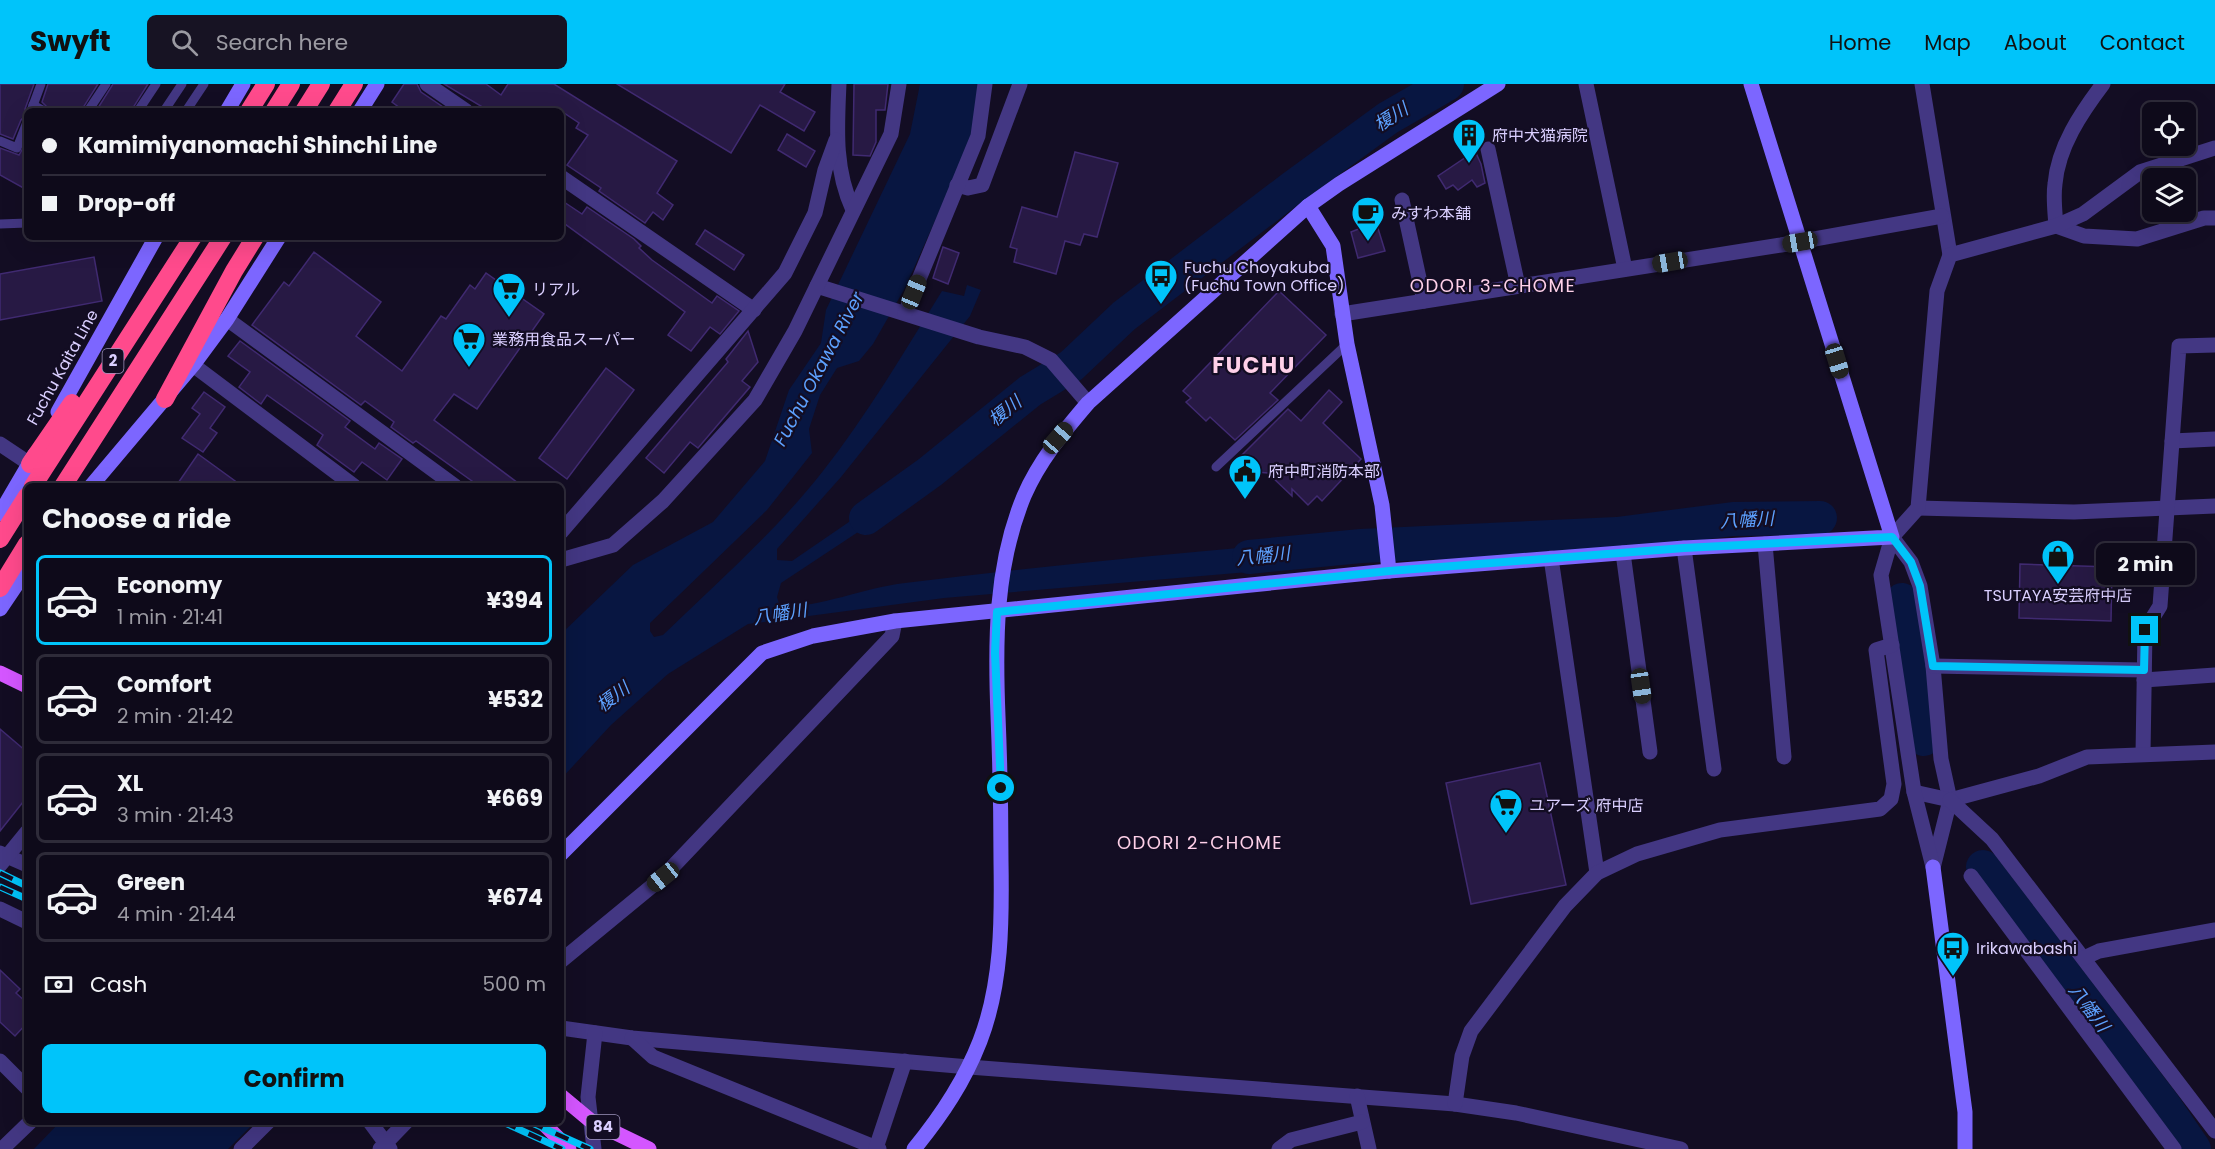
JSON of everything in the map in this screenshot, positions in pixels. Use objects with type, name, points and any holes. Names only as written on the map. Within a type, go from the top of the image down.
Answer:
[{"type":"highway","points":[[251,108],[266,84]]},
{"type":"highway","points":[[276,108],[291,84]]},
{"type":"highway","points":[[306,108],[321,84]]},
{"type":"highway","points":[[339,108],[354,84]]},
{"type":"highway","points":[[30,464],[142,302],[176,240]]},
{"type":"highway","name":"2","points":[[35,483],[191,240]]},
{"type":"highway","name":"2","points":[[65,483],[221,240]]},
{"type":"highway","points":[[165,399],[253,240]]},
{"type":"highway","points":[[0,539],[24,501]]},
{"type":"highway","points":[[0,588],[24,549]]},
{"type":"main road","points":[[0,673],[24,685]]},
{"type":"main road","name":"84","points":[[564,1098],[591,1120],[649,1149]]},
{"type":"main road","name":"84","points":[[545,1125],[569,1149]]},
{"type":"street","points":[[229,108],[243,84]]},
{"type":"street","points":[[362,108],[377,84]]},
{"type":"street","points":[[427,84],[462,108]]},
{"type":"street","points":[[839,84],[836,140],[842,186],[853,210]]},
{"type":"street","points":[[564,559],[613,545],[663,501],[755,400],[823,288],[853,210],[891,134],[899,84]]},
{"type":"street","points":[[901,312],[978,136],[985,84]]},
{"type":"street","points":[[957,186],[968,188],[982,185],[1020,84]]},
{"type":"street","points":[[914,1149],[944,1112],[969,1067],[981,1038],[993,994],[1002,930],[998,604],[1010,537],[1024,495],[1058,438],[1088,403],[1308,206],[1339,183],[1498,84]]},
{"type":"street","points":[[1586,84],[1625,269]]},
{"type":"street","points":[[1751,84],[1892,537],[1911,562],[1920,586],[1933,666],[1941,759],[1950,800],[1933,867]]},
{"type":"street","points":[[1922,84],[1950,255],[1937,291],[1918,508],[1892,537],[1881,575],[1914,792],[1933,867],[1965,1112],[1965,1149]]},
{"type":"street","points":[[2056,226],[2055,183],[2061,152],[2085,109],[2103,84]]},
{"type":"street","points":[[564,529],[785,273],[815,213],[825,170],[836,140]]},
{"type":"street","points":[[1950,255],[2056,226],[2083,214],[2140,172],[2215,148]]},
{"type":"street","points":[[1488,149],[1518,286]]},
{"type":"street","points":[[564,179],[754,310]]},
{"type":"street","points":[[1402,200],[1424,301]]},
{"type":"street","points":[[1308,206],[1333,246],[1347,344],[1382,505],[1389,571]]},
{"type":"street","points":[[1342,314],[1800,242],[1942,216]]},
{"type":"street","points":[[2056,226],[2084,236],[2138,239],[2204,218],[2215,218]]},
{"type":"street","name":"Fuchu Kaita Line","points":[[0,514],[154,240]]},
{"type":"street","points":[[96,483],[193,365],[227,319],[277,240]]},
{"type":"street","points":[[823,288],[979,337],[1025,347],[1051,360],[1088,403]]},
{"type":"street","points":[[227,319],[451,483]]},
{"type":"street","points":[[2143,754],[2145,630],[2160,606],[2178,346],[2215,345]]},
{"type":"street","points":[[193,365],[350,483]]},
{"type":"street","points":[[2172,441],[2215,439]]},
{"type":"street","points":[[0,444],[30,464]]},
{"type":"street","points":[[1918,508],[2074,512],[2215,506]]},
{"type":"street","points":[[564,851],[762,653],[813,636],[998,604],[1684,548],[1892,537]]},
{"type":"street","points":[[1765,544],[1784,757]]},
{"type":"street","points":[[1684,548],[1714,769]]},
{"type":"street","points":[[1623,553],[1650,752]]},
{"type":"street","points":[[1551,558],[1597,873]]},
{"type":"street","points":[[0,609],[24,573]]},
{"type":"street","points":[[564,959],[663,877],[892,636],[895,621]]},
{"type":"street","points":[[1455,1104],[1462,1056],[1471,1031],[1565,906],[1597,873],[1637,854],[1720,830],[1880,808],[1891,800],[1894,784],[1876,650],[1892,645]]},
{"type":"street","points":[[1933,666],[2144,675],[2215,675]]},
{"type":"street","points":[[1914,792],[1950,800],[2039,776],[2087,757],[2215,752]]},
{"type":"street","points":[[1950,800],[1992,838],[2215,1131]]},
{"type":"street","points":[[24,835],[3,858],[24,864]]},
{"type":"street","points":[[1971,876],[2174,1149]]},
{"type":"street","points":[[0,909],[24,921]]},
{"type":"street","points":[[2084,958],[2099,951],[2215,930]]},
{"type":"street","points":[[564,1028],[632,1038],[969,1067],[1455,1104],[1516,1113],[1681,1149]]},
{"type":"street","points":[[594,1149],[588,1097],[595,1033]]},
{"type":"street","points":[[632,1038],[653,1057],[877,1148],[905,1060]]},
{"type":"street","points":[[0,1061],[24,1085]]},
{"type":"street","points":[[1357,1096],[1369,1149]]},
{"type":"street","points":[[1279,1149],[1291,1140],[1362,1122]]},
{"type":"street","points":[[2,1149],[27,1125]]},
{"type":"street","points":[[241,1149],[265,1125]]},
{"type":"street","points":[[372,1125],[385,1147],[403,1125]]},
{"type":"lane","points":[[32,108],[41,84]]},
{"type":"lane","points":[[90,108],[106,84]]},
{"type":"lane","points":[[140,108],[156,84]]},
{"type":"lane","points":[[166,108],[182,84]]},
{"type":"lane","points":[[188,108],[204,84]]},
{"type":"lane","points":[[0,141],[17,148],[24,130]]},
{"type":"lane","points":[[0,224],[24,223]]},
{"type":"lane","points":[[1216,467],[1347,344]]},
{"type":"water","name":"Fuchu Okawa River","points":[[920,84],[979,84],[972,138],[905,288],[873,344],[859,361],[837,368],[820,395],[809,429],[812,453],[767,510],[650,623],[650,631],[654,637],[663,635],[746,556],[805,493],[855,428],[942,291],[964,296],[967,285],[981,290],[970,316],[841,477],[777,549],[777,560],[792,561],[900,487],[911,497],[781,583],[777,597],[780,607],[827,601],[905,583],[1099,561],[1294,543],[1296,568],[944,598],[748,624],[668,674],[611,725],[564,776],[564,631],[633,565],[713,522],[765,461],[789,390],[821,343],[826,310],[910,134]]},
{"type":"water","points":[[57,1125],[252,1125],[228,1149],[34,1149]]},
{"type":"building","points":[[0,84],[34,84],[24,108],[24,117],[13,139],[0,134]]},
{"type":"building","points":[[48,84],[98,84],[83,108],[48,108],[42,102]]},
{"type":"building","points":[[113,84],[148,84],[133,108],[98,108]]},
{"type":"building","points":[[404,84],[417,84],[421,92],[445,108],[400,108],[392,102]]},
{"type":"building","points":[[444,84],[486,84],[501,95],[508,84],[554,84],[677,161],[657,193],[673,205],[663,220],[653,212],[645,223],[599,191],[601,188],[567,165],[588,135],[576,128],[579,123],[564,113],[564,108],[484,108]]},
{"type":"building","points":[[617,84],[785,84],[780,92],[815,112],[804,131],[760,105],[731,153]]},
{"type":"building","points":[[854,84],[888,84],[885,110],[876,110],[876,142],[870,156],[853,155]]},
{"type":"building","points":[[787,134],[815,151],[806,167],[778,150]]},
{"type":"building","points":[[24,146],[24,188],[0,175],[0,148],[19,155]]},
{"type":"building","name":"府中犬猫病院","points":[[1475,151],[1481,164],[1485,183],[1477,187],[1472,180],[1458,190],[1453,185],[1446,189],[1438,176]]},
{"type":"building","points":[[1075,152],[1118,163],[1097,237],[1084,234],[1080,245],[1065,241],[1056,274],[1014,262],[1017,249],[1010,247],[1022,207],[1057,217]]},
{"type":"building","points":[[564,202],[582,214],[587,207],[634,239],[641,246],[639,248],[652,260],[712,303],[717,296],[739,311],[720,334],[710,327],[691,351],[668,335],[685,312],[564,223]]},
{"type":"building","name":"みすわ本舗","points":[[1376,222],[1385,251],[1358,258],[1351,232]]},
{"type":"building","points":[[705,230],[744,255],[734,270],[696,244]]},
{"type":"building","points":[[943,247],[959,253],[948,284],[933,278]]},
{"type":"building","points":[[314,252],[381,302],[356,336],[402,371],[441,316],[446,319],[470,285],[475,289],[486,273],[544,314],[477,409],[454,394],[434,420],[518,483],[475,483],[416,441],[413,443],[391,427],[394,422],[365,401],[361,405],[252,325],[284,282],[289,286]]},
{"type":"building","points":[[94,257],[102,301],[0,320],[0,274]]},
{"type":"building","points":[[1279,291],[1326,335],[1270,393],[1278,400],[1235,440],[1210,417],[1206,421],[1186,402],[1191,398],[1183,391]]},
{"type":"building","points":[[748,331],[758,362],[742,381],[750,387],[698,448],[690,442],[664,473],[646,458],[728,362],[726,359]]},
{"type":"building","points":[[240,341],[350,421],[345,427],[375,449],[379,443],[402,459],[387,480],[362,462],[354,472],[317,445],[323,435],[267,395],[261,404],[239,387],[250,372],[228,356]]},
{"type":"building","points":[[606,368],[634,390],[567,479],[539,458]]},
{"type":"building","points":[[1329,390],[1342,402],[1323,423],[1361,459],[1322,501],[1317,496],[1308,505],[1292,489],[1292,496],[1268,473],[1245,471],[1235,462],[1288,409],[1301,421]]},
{"type":"building","points":[[204,392],[225,407],[210,428],[217,433],[203,452],[182,438],[200,414],[192,408]]},
{"type":"building","points":[[198,454],[238,483],[178,483]]},
{"type":"building","points":[[2020,564],[2112,567],[2111,621],[2019,618]]},
{"type":"building","points":[[0,729],[24,749],[24,801],[0,831]]},
{"type":"building","name":"ユアーズ 府中店","points":[[1540,763],[1566,885],[1471,904],[1446,783]]},
{"type":"building","points":[[0,970],[20,989],[16,993],[24,1000],[24,1026],[15,1036],[0,1022]]},
{"type":"waterway","name":"榎川","points":[[866,518],[930,472],[1030,391],[1071,366],[1124,316],[1292,188],[1388,118],[1447,84]]},
{"type":"waterway","name":"八幡川","points":[[1249,557],[1361,546],[1617,534],[1733,519],[1820,518]]},
{"type":"waterway","name":"八幡川","points":[[1902,600],[1910,626],[1924,739]]},
{"type":"waterway","name":"八幡川","points":[[1983,867],[2164,1105],[2194,1149]]},
{"type":"railway","points":[[0,873],[24,885]]},
{"type":"railway","points":[[0,887],[24,898]]},
{"type":"railway","points":[[510,1125],[562,1149]]},
{"type":"railway","points":[[537,1125],[590,1149]]},
{"type":"place","name":"府中犬猫病院","points":[[1469,164]]},
{"type":"place","name":"みすわ本舗","points":[[1368,242]]},
{"type":"place","name":"Fuchu Choyakuba (Fuchu Town Office)","points":[[1161,305]]},
{"type":"place","name":"リアル","points":[[509,318]]},
{"type":"place","name":"業務用食品スーパー","points":[[469,368]]},
{"type":"place","name":"府中町消防本部","points":[[1245,500]]},
{"type":"place","name":"TSUTAYA安芸府中店","points":[[2058,585]]},
{"type":"place","name":"ユアーズ 府中店","points":[[1506,834]]},
{"type":"place","name":"Irikawabashi","points":[[1953,977]]},
{"type":"district","name":"ODORI 3-CHOME","points":[[1493,286]]},
{"type":"district","name":"FUCHU","points":[[1254,365]]},
{"type":"district","name":"ODORI 2-CHOME","points":[[1200,843]]},
{"type":"route","points":[[1001,788],[995,653],[997,612],[1161,593],[1389,571],[1684,548],[1892,537],[1911,562],[1920,586],[1933,666],[2144,670],[2145,630]]}]
